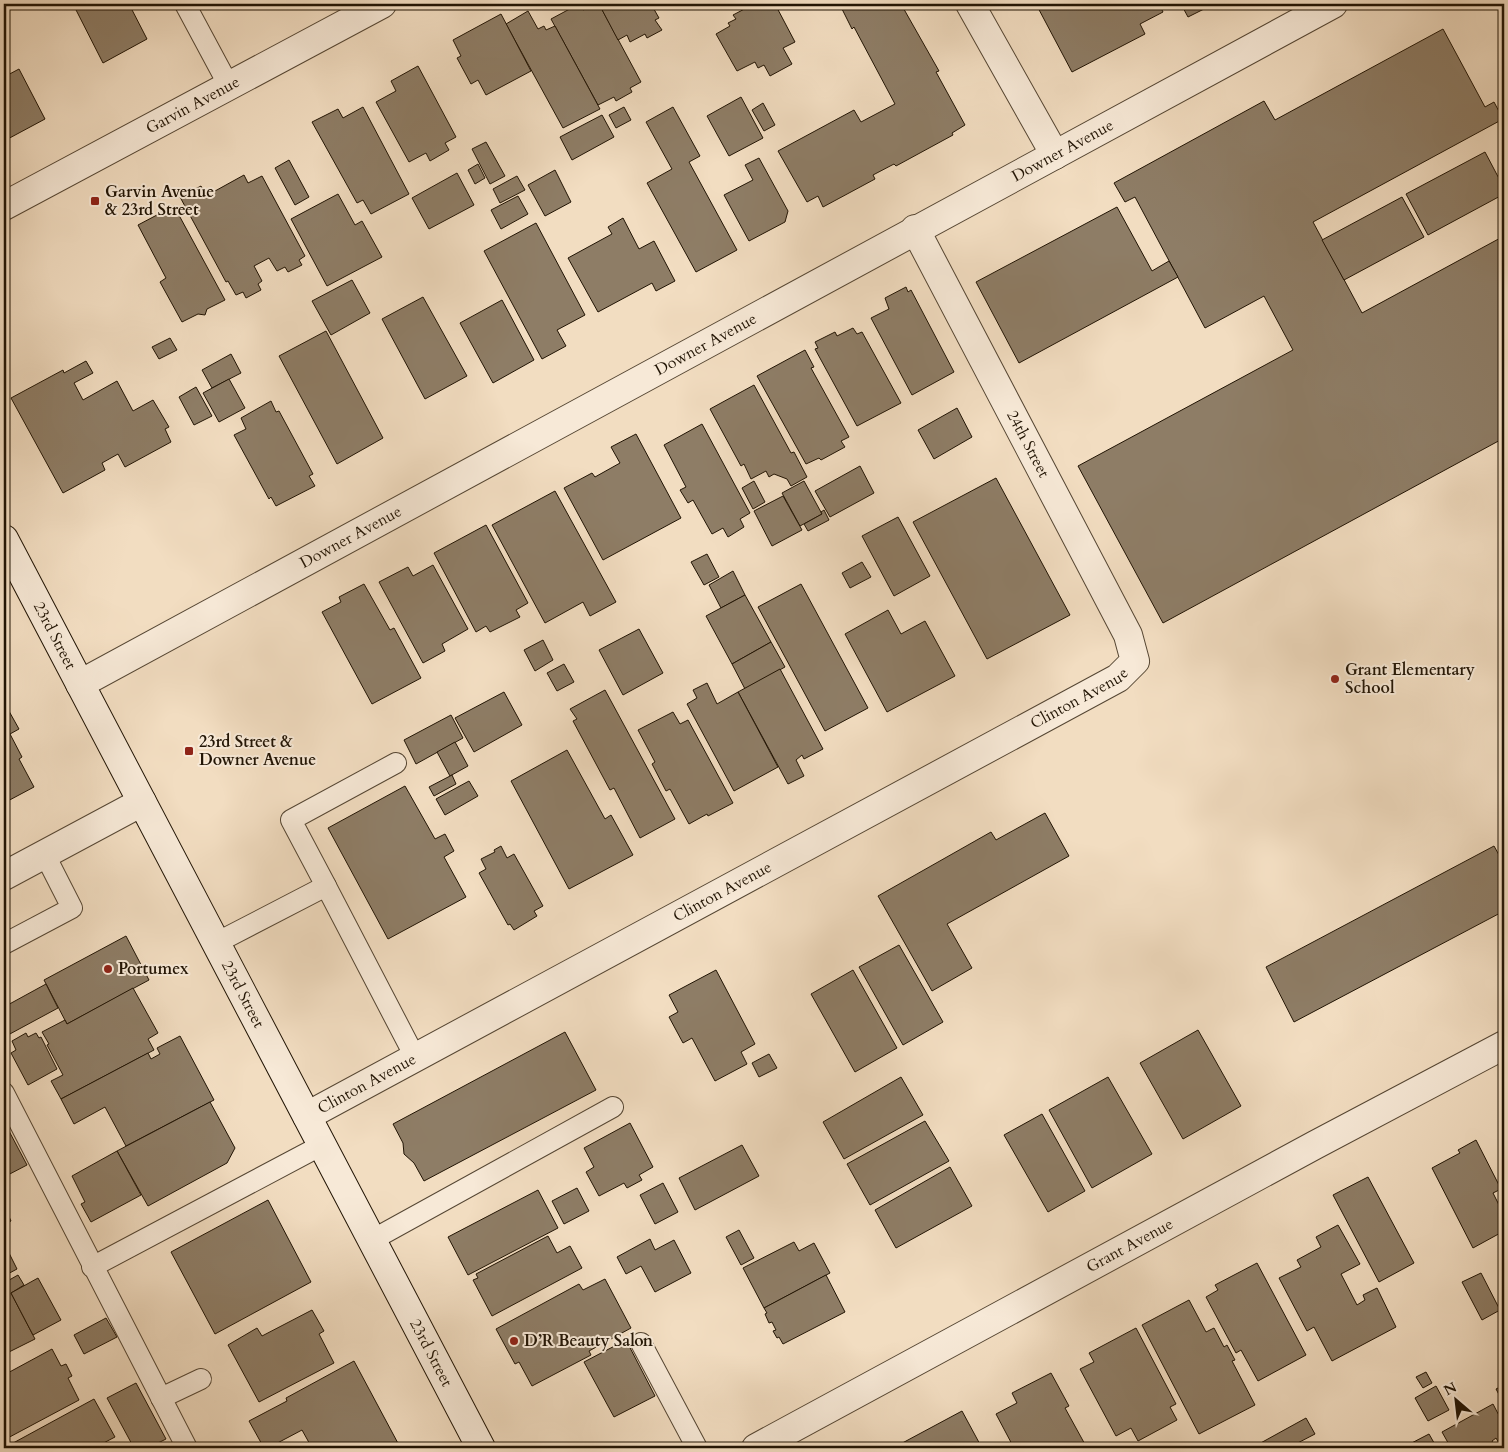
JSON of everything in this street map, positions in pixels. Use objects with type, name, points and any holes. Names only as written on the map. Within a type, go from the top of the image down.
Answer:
[{"type":"street","name":"Garvin Avenue","points":[[4,206],[382,4]]},
{"type":"street","points":[[970,4],[1055,155]]},
{"type":"street","name":"Downer Avenue","points":[[80,684],[915,229],[1333,4]]},
{"type":"street","name":"24th Street","points":[[915,229],[1128,635],[1135,661]]},
{"type":"street","name":"23rd Street","points":[[4,539],[482,1448]]},
{"type":"street","name":"Clinton Avenue","points":[[307,1116],[1118,678],[1135,661]]},
{"type":"street","points":[[4,876],[142,802]]},
{"type":"street","name":"Grant Avenue","points":[[756,1448],[1315,1145],[1504,1045]]},
{"type":"lane","points":[[185,4],[229,86]]},
{"type":"lane","points":[[396,763],[291,820],[415,1057]]},
{"type":"lane","points":[[4,944],[72,908],[45,855]]},
{"type":"lane","points":[[216,943],[326,886]]},
{"type":"lane","points":[[4,1093],[92,1267],[187,1448]]},
{"type":"lane","points":[[372,1240],[613,1107]]},
{"type":"lane","points":[[92,1267],[322,1145]]},
{"type":"lane","points":[[641,1343],[697,1448]]},
{"type":"lane","points":[[161,1398],[201,1379]]},
{"type":"building","points":[[73,4],[129,4],[147,39],[103,63]]},
{"type":"building","points":[[579,4],[583,10],[599,4],[641,82],[630,88],[632,92],[616,101],[614,97],[598,105],[551,19]]},
{"type":"building","points":[[599,4],[651,4],[659,18],[655,20],[662,30],[647,38],[645,34],[630,42],[627,35],[618,40]]},
{"type":"building","points":[[754,4],[757,8],[765,4],[775,4],[795,42],[783,48],[792,64],[770,76],[764,65],[758,68],[755,62],[737,71],[716,34],[730,26],[728,23],[736,19],[733,15]]},
{"type":"building","points":[[840,4],[852,4],[843,9]]},
{"type":"building","points":[[852,4],[887,4],[889,9],[901,4],[939,71],[936,72],[965,125],[952,133],[953,135],[896,166],[894,164],[873,175],[875,179],[823,207],[818,196],[807,202],[778,151],[854,110],[861,122],[895,104],[854,27],[852,29],[842,9]]},
{"type":"building","points":[[1036,4],[1089,4],[1091,7],[1097,4],[1159,4],[1163,12],[1140,24],[1145,34],[1072,72]]},
{"type":"building","points":[[1181,4],[1214,4],[1188,17]]},
{"type":"building","points":[[528,11],[538,29],[544,26],[546,30],[555,26],[600,109],[563,128],[506,24]]},
{"type":"building","points":[[501,14],[531,71],[486,95],[478,80],[471,84],[457,58],[461,56],[453,40]]},
{"type":"building","points":[[1443,29],[1485,107],[1494,102],[1503,119],[1313,222],[1362,313],[1504,236],[1504,438],[1163,623],[1078,466],[1293,350],[1264,296],[1205,328],[1135,197],[1125,202],[1114,183],[1264,101],[1275,120]]},
{"type":"building","points":[[418,66],[456,137],[445,143],[449,150],[430,161],[426,153],[409,162],[376,102],[396,91],[391,81]]},
{"type":"building","points":[[19,69],[45,119],[4,141],[4,77]]},
{"type":"building","points":[[741,97],[763,138],[729,156],[707,116]]},
{"type":"building","points":[[763,103],[775,125],[764,131],[752,110]]},
{"type":"building","points":[[363,107],[409,194],[371,214],[363,200],[357,203],[312,122],[338,109],[343,118]]},
{"type":"building","points":[[624,107],[631,120],[616,128],[609,115]]},
{"type":"building","points":[[673,107],[700,156],[689,162],[737,250],[696,272],[647,183],[672,169],[646,122]]},
{"type":"building","points":[[602,115],[614,137],[572,160],[560,137]]},
{"type":"building","points":[[486,142],[505,176],[490,184],[472,149]]},
{"type":"building","points":[[1485,152],[1504,188],[1504,194],[1428,235],[1406,194]]},
{"type":"building","points":[[759,158],[788,211],[785,222],[749,241],[724,195],[753,180],[745,165]]},
{"type":"building","points":[[289,160],[309,197],[295,205],[275,168]]},
{"type":"building","points":[[478,164],[485,178],[475,184],[468,170]]},
{"type":"building","points":[[555,170],[571,202],[545,216],[528,185]]},
{"type":"building","points":[[457,173],[474,205],[429,229],[412,198]]},
{"type":"building","points":[[244,175],[248,183],[262,176],[305,256],[299,260],[302,265],[288,272],[285,267],[277,271],[269,258],[254,266],[262,281],[258,284],[261,290],[246,298],[243,292],[236,295],[228,281],[226,282],[180,197],[201,186],[206,196]]},
{"type":"building","points":[[517,176],[525,190],[500,203],[493,189]]},
{"type":"building","points":[[338,194],[355,225],[362,221],[382,257],[327,286],[291,219]]},
{"type":"building","points":[[518,196],[528,214],[501,229],[491,210]]},
{"type":"building","points":[[1402,197],[1424,237],[1344,280],[1322,240]]},
{"type":"building","points":[[174,206],[225,300],[207,309],[205,315],[198,314],[182,322],[160,282],[166,278],[138,225]]},
{"type":"building","points":[[1117,207],[1152,271],[1169,261],[1178,277],[1019,363],[976,282]]},
{"type":"building","points":[[623,218],[639,249],[654,241],[675,281],[656,291],[652,283],[598,312],[568,258],[612,234],[608,227]]},
{"type":"building","points":[[536,223],[585,315],[557,330],[566,346],[542,359],[484,251]]},
{"type":"building","points":[[352,280],[370,313],[331,335],[312,301]]},
{"type":"building","points":[[906,287],[908,292],[911,290],[954,372],[912,395],[871,318],[889,309],[885,298]]},
{"type":"building","points":[[423,297],[467,376],[425,399],[382,319]]},
{"type":"building","points":[[502,300],[534,360],[493,383],[460,323]]},
{"type":"building","points":[[853,328],[857,334],[862,332],[901,403],[857,426],[815,349],[818,348],[815,342],[835,332],[837,336]]},
{"type":"building","points":[[326,331],[383,438],[337,464],[279,356]]},
{"type":"building","points":[[170,338],[177,350],[159,359],[152,347]]},
{"type":"building","points":[[805,350],[814,367],[811,368],[849,437],[841,441],[845,447],[821,460],[819,458],[806,464],[757,376]]},
{"type":"building","points":[[231,354],[241,373],[212,388],[202,370]]},
{"type":"building","points":[[86,361],[93,373],[74,383],[83,400],[117,381],[133,411],[153,400],[169,427],[165,429],[171,442],[125,467],[118,454],[102,463],[105,470],[63,493],[11,398],[63,370],[64,373]]},
{"type":"building","points":[[229,379],[245,408],[219,422],[203,393]]},
{"type":"building","points":[[754,385],[791,453],[794,452],[807,477],[791,486],[787,479],[774,474],[769,477],[766,471],[751,479],[744,464],[741,466],[710,409]]},
{"type":"building","points":[[196,387],[212,416],[194,425],[179,397]]},
{"type":"building","points":[[271,401],[276,412],[279,411],[313,474],[309,476],[315,486],[276,506],[271,497],[269,499],[234,435],[246,429],[241,418]]},
{"type":"building","points":[[957,408],[972,437],[934,459],[918,430]]},
{"type":"building","points":[[702,424],[750,513],[740,519],[744,527],[728,537],[723,528],[712,534],[693,500],[688,503],[680,490],[686,487],[664,445]]},
{"type":"building","points":[[636,434],[681,518],[603,560],[564,488],[592,473],[595,477],[620,463],[611,447]]},
{"type":"building","points":[[860,466],[874,493],[830,517],[815,491]]},
{"type":"building","points":[[996,478],[1070,615],[987,659],[913,522]]},
{"type":"building","points":[[754,481],[765,502],[753,509],[742,488]]},
{"type":"building","points":[[804,481],[822,514],[800,526],[782,493]]},
{"type":"building","points":[[555,491],[616,602],[590,616],[583,602],[545,623],[492,525]]},
{"type":"building","points":[[783,496],[802,530],[772,546],[754,511]]},
{"type":"building","points":[[824,510],[829,520],[808,531],[804,524],[822,514],[821,512]]},
{"type":"building","points":[[898,517],[930,576],[894,596],[862,536]]},
{"type":"building","points":[[486,525],[528,603],[516,610],[520,617],[490,632],[486,626],[476,632],[434,553]]},
{"type":"building","points":[[707,554],[719,577],[704,585],[691,562]]},
{"type":"building","points":[[862,562],[871,577],[850,588],[842,573]]},
{"type":"building","points":[[433,565],[468,629],[442,644],[445,651],[423,663],[379,582],[408,567],[413,576]]},
{"type":"building","points":[[733,571],[745,595],[721,608],[709,585]]},
{"type":"building","points":[[364,584],[390,630],[394,628],[421,678],[372,704],[322,612],[341,602],[339,597]]},
{"type":"building","points":[[801,584],[868,708],[825,731],[758,607]]},
{"type":"building","points":[[745,595],[771,642],[732,664],[706,616]]},
{"type":"building","points":[[888,610],[901,634],[925,621],[955,676],[887,712],[845,634]]},
{"type":"building","points":[[639,629],[663,673],[623,695],[599,650]]},
{"type":"building","points":[[543,640],[553,660],[535,671],[524,650]]},
{"type":"building","points":[[771,642],[785,667],[745,689],[732,664]]},
{"type":"building","points":[[564,664],[574,682],[557,691],[547,673]]},
{"type":"building","points":[[780,669],[823,749],[804,759],[802,755],[796,760],[804,776],[788,784],[738,692]]},
{"type":"building","points":[[707,683],[717,704],[738,692],[778,767],[734,791],[687,704],[697,698],[693,690]]},
{"type":"building","points":[[605,690],[675,819],[640,838],[614,788],[610,790],[573,721],[577,719],[570,709]]},
{"type":"building","points":[[504,692],[522,725],[474,752],[455,718]]},
{"type":"building","points":[[5,704],[19,729],[10,734],[22,757],[19,759],[34,787],[4,803]]},
{"type":"building","points":[[673,712],[680,724],[688,720],[733,803],[689,824],[670,789],[666,791],[652,764],[655,762],[638,730]]},
{"type":"building","points":[[451,715],[463,738],[416,764],[404,740]]},
{"type":"building","points":[[455,742],[468,766],[450,776],[437,752]]},
{"type":"building","points":[[567,750],[605,819],[611,815],[633,855],[569,889],[511,781]]},
{"type":"building","points":[[452,775],[456,784],[434,796],[429,787]]},
{"type":"building","points":[[469,781],[478,796],[445,815],[436,799]]},
{"type":"building","points":[[405,786],[435,839],[445,834],[454,851],[444,857],[466,897],[388,939],[328,828]]},
{"type":"building","points":[[1045,813],[1069,856],[947,924],[972,968],[932,991],[878,896],[991,832],[996,840]]},
{"type":"building","points":[[501,846],[507,858],[514,854],[543,906],[534,911],[537,916],[514,930],[510,924],[508,925],[479,873],[486,869],[481,859],[495,852],[494,850]]},
{"type":"building","points":[[1494,846],[1504,864],[1504,911],[1294,1022],[1266,967]]},
{"type":"building","points":[[126,936],[149,980],[67,1024],[44,980]]},
{"type":"building","points":[[899,945],[943,1022],[903,1045],[859,967]]},
{"type":"building","points":[[716,970],[755,1044],[741,1052],[747,1064],[715,1081],[692,1038],[683,1043],[669,1017],[678,1012],[669,995]]},
{"type":"building","points":[[853,970],[897,1048],[855,1072],[811,994]]},
{"type":"building","points":[[46,984],[58,1008],[8,1035],[4,1027],[4,1007]]},
{"type":"building","points":[[133,988],[158,1033],[148,1039],[154,1050],[61,1099],[51,1081],[63,1075],[42,1032],[65,1020],[67,1024]]},
{"type":"building","points":[[1198,1030],[1241,1106],[1183,1139],[1140,1063]]},
{"type":"building","points":[[565,1032],[596,1090],[424,1181],[414,1163],[404,1154],[403,1143],[393,1124]]},
{"type":"building","points":[[26,1033],[28,1037],[36,1033],[39,1038],[41,1037],[57,1069],[28,1085],[11,1053],[16,1050],[12,1041]]},
{"type":"building","points":[[180,1036],[214,1100],[126,1146],[105,1107],[74,1124],[61,1099],[148,1053],[151,1059],[160,1054],[157,1048]]},
{"type":"building","points":[[769,1054],[777,1068],[759,1077],[752,1063]]},
{"type":"building","points":[[901,1077],[923,1115],[844,1159],[823,1122]]},
{"type":"building","points":[[1108,1077],[1152,1154],[1092,1188],[1049,1110]]},
{"type":"building","points":[[210,1102],[235,1148],[227,1163],[148,1206],[117,1151]]},
{"type":"building","points":[[1042,1114],[1085,1191],[1048,1212],[1004,1135]]},
{"type":"building","points":[[925,1121],[949,1161],[870,1205],[847,1164]]},
{"type":"building","points":[[630,1123],[653,1167],[639,1175],[642,1180],[627,1188],[624,1183],[599,1196],[586,1172],[594,1167],[584,1148]]},
{"type":"building","points":[[9,1131],[27,1165],[4,1177],[4,1134]]},
{"type":"building","points":[[1476,1140],[1501,1189],[1493,1193],[1504,1215],[1504,1231],[1473,1248],[1432,1168],[1460,1153],[1458,1150]]},
{"type":"building","points":[[742,1145],[759,1176],[695,1210],[679,1178]]},
{"type":"building","points":[[117,1151],[141,1195],[91,1222],[81,1204],[85,1202],[72,1176]]},
{"type":"building","points":[[950,1167],[972,1206],[896,1248],[875,1210]]},
{"type":"building","points":[[1368,1177],[1414,1263],[1379,1282],[1333,1195]]},
{"type":"building","points":[[663,1183],[678,1212],[655,1224],[640,1195]]},
{"type":"building","points":[[577,1188],[589,1211],[564,1224],[552,1201]]},
{"type":"building","points":[[538,1190],[558,1228],[468,1275],[448,1237]]},
{"type":"building","points":[[268,1200],[311,1282],[215,1334],[171,1252]]},
{"type":"building","points":[[4,1206],[11,1221],[4,1225]]},
{"type":"building","points":[[1338,1225],[1360,1264],[1341,1274],[1357,1305],[1365,1300],[1363,1295],[1377,1288],[1396,1327],[1332,1361],[1314,1327],[1307,1331],[1279,1278],[1301,1267],[1297,1260],[1321,1247],[1316,1237]]},
{"type":"building","points":[[739,1230],[754,1258],[741,1265],[726,1237]]},
{"type":"building","points":[[548,1236],[557,1253],[570,1246],[582,1268],[492,1316],[473,1280],[478,1278],[476,1274]]},
{"type":"building","points":[[650,1239],[655,1250],[674,1240],[691,1273],[655,1292],[641,1266],[626,1274],[617,1257]]},
{"type":"building","points":[[794,1242],[799,1251],[814,1243],[830,1273],[764,1308],[743,1268]]},
{"type":"building","points":[[4,1243],[17,1269],[4,1276]]},
{"type":"building","points":[[1257,1263],[1306,1355],[1258,1381],[1241,1350],[1236,1353],[1206,1297],[1218,1290],[1215,1285]]},
{"type":"building","points":[[1481,1273],[1500,1310],[1482,1320],[1462,1282]]},
{"type":"building","points":[[18,1275],[24,1285],[11,1293],[35,1339],[9,1352],[4,1343],[4,1283]]},
{"type":"building","points":[[826,1275],[845,1312],[783,1344],[773,1331],[776,1330],[772,1322],[769,1323],[764,1308]]},
{"type":"building","points":[[38,1278],[61,1320],[33,1335],[11,1293]]},
{"type":"building","points":[[605,1279],[631,1328],[589,1351],[591,1355],[532,1386],[519,1362],[515,1364],[496,1329],[579,1284],[583,1290]]},
{"type":"building","points":[[1189,1300],[1206,1332],[1214,1328],[1224,1347],[1227,1345],[1235,1360],[1232,1361],[1255,1405],[1199,1434],[1142,1325]]},
{"type":"building","points":[[312,1310],[324,1331],[319,1334],[334,1363],[259,1402],[228,1345],[257,1328],[262,1336]]},
{"type":"building","points":[[106,1318],[117,1337],[84,1354],[74,1335]]},
{"type":"building","points":[[1136,1328],[1176,1404],[1170,1407],[1177,1420],[1138,1441],[1131,1428],[1116,1436],[1080,1369],[1094,1362],[1089,1353]]},
{"type":"building","points":[[626,1340],[655,1396],[614,1417],[584,1362]]},
{"type":"building","points":[[52,1349],[61,1366],[66,1364],[72,1376],[68,1378],[79,1400],[4,1440],[4,1375]]},
{"type":"building","points":[[354,1361],[400,1447],[312,1448],[302,1430],[268,1448],[264,1448],[249,1421],[287,1401],[286,1398]]},
{"type":"building","points":[[1426,1372],[1432,1383],[1423,1388],[1416,1377]]},
{"type":"building","points":[[1051,1373],[1069,1406],[1065,1408],[1087,1448],[1014,1448],[996,1414],[1017,1403],[1012,1393]]},
{"type":"building","points":[[136,1383],[166,1439],[148,1448],[134,1448],[107,1398]]},
{"type":"building","points":[[1504,1385],[1504,1404],[1496,1389]]},
{"type":"building","points":[[1436,1386],[1449,1410],[1428,1421],[1415,1398]]},
{"type":"building","points":[[94,1399],[115,1437],[94,1448],[4,1448]]},
{"type":"building","points":[[1493,1404],[1504,1425],[1504,1442],[1500,1445],[1496,1438],[1492,1441],[1496,1448],[1451,1448],[1442,1432]]},
{"type":"building","points":[[962,1411],[982,1448],[893,1448]]},
{"type":"building","points":[[1306,1418],[1315,1434],[1288,1448],[1258,1448],[1257,1445]]},
{"type":"building","points":[[1429,1434],[1437,1448],[1402,1448]]},
{"type":"place","name":"Garvin Avenue & 23rd Street","points":[[95,201]]},
{"type":"place","name":"Grant Elementary School","points":[[1335,679]]},
{"type":"place","name":"23rd Street & Downer Avenue","points":[[189,751]]},
{"type":"place","name":"Portumex","points":[[108,969]]},
{"type":"place","name":"D’R Beauty Salon","points":[[514,1341]]}]
